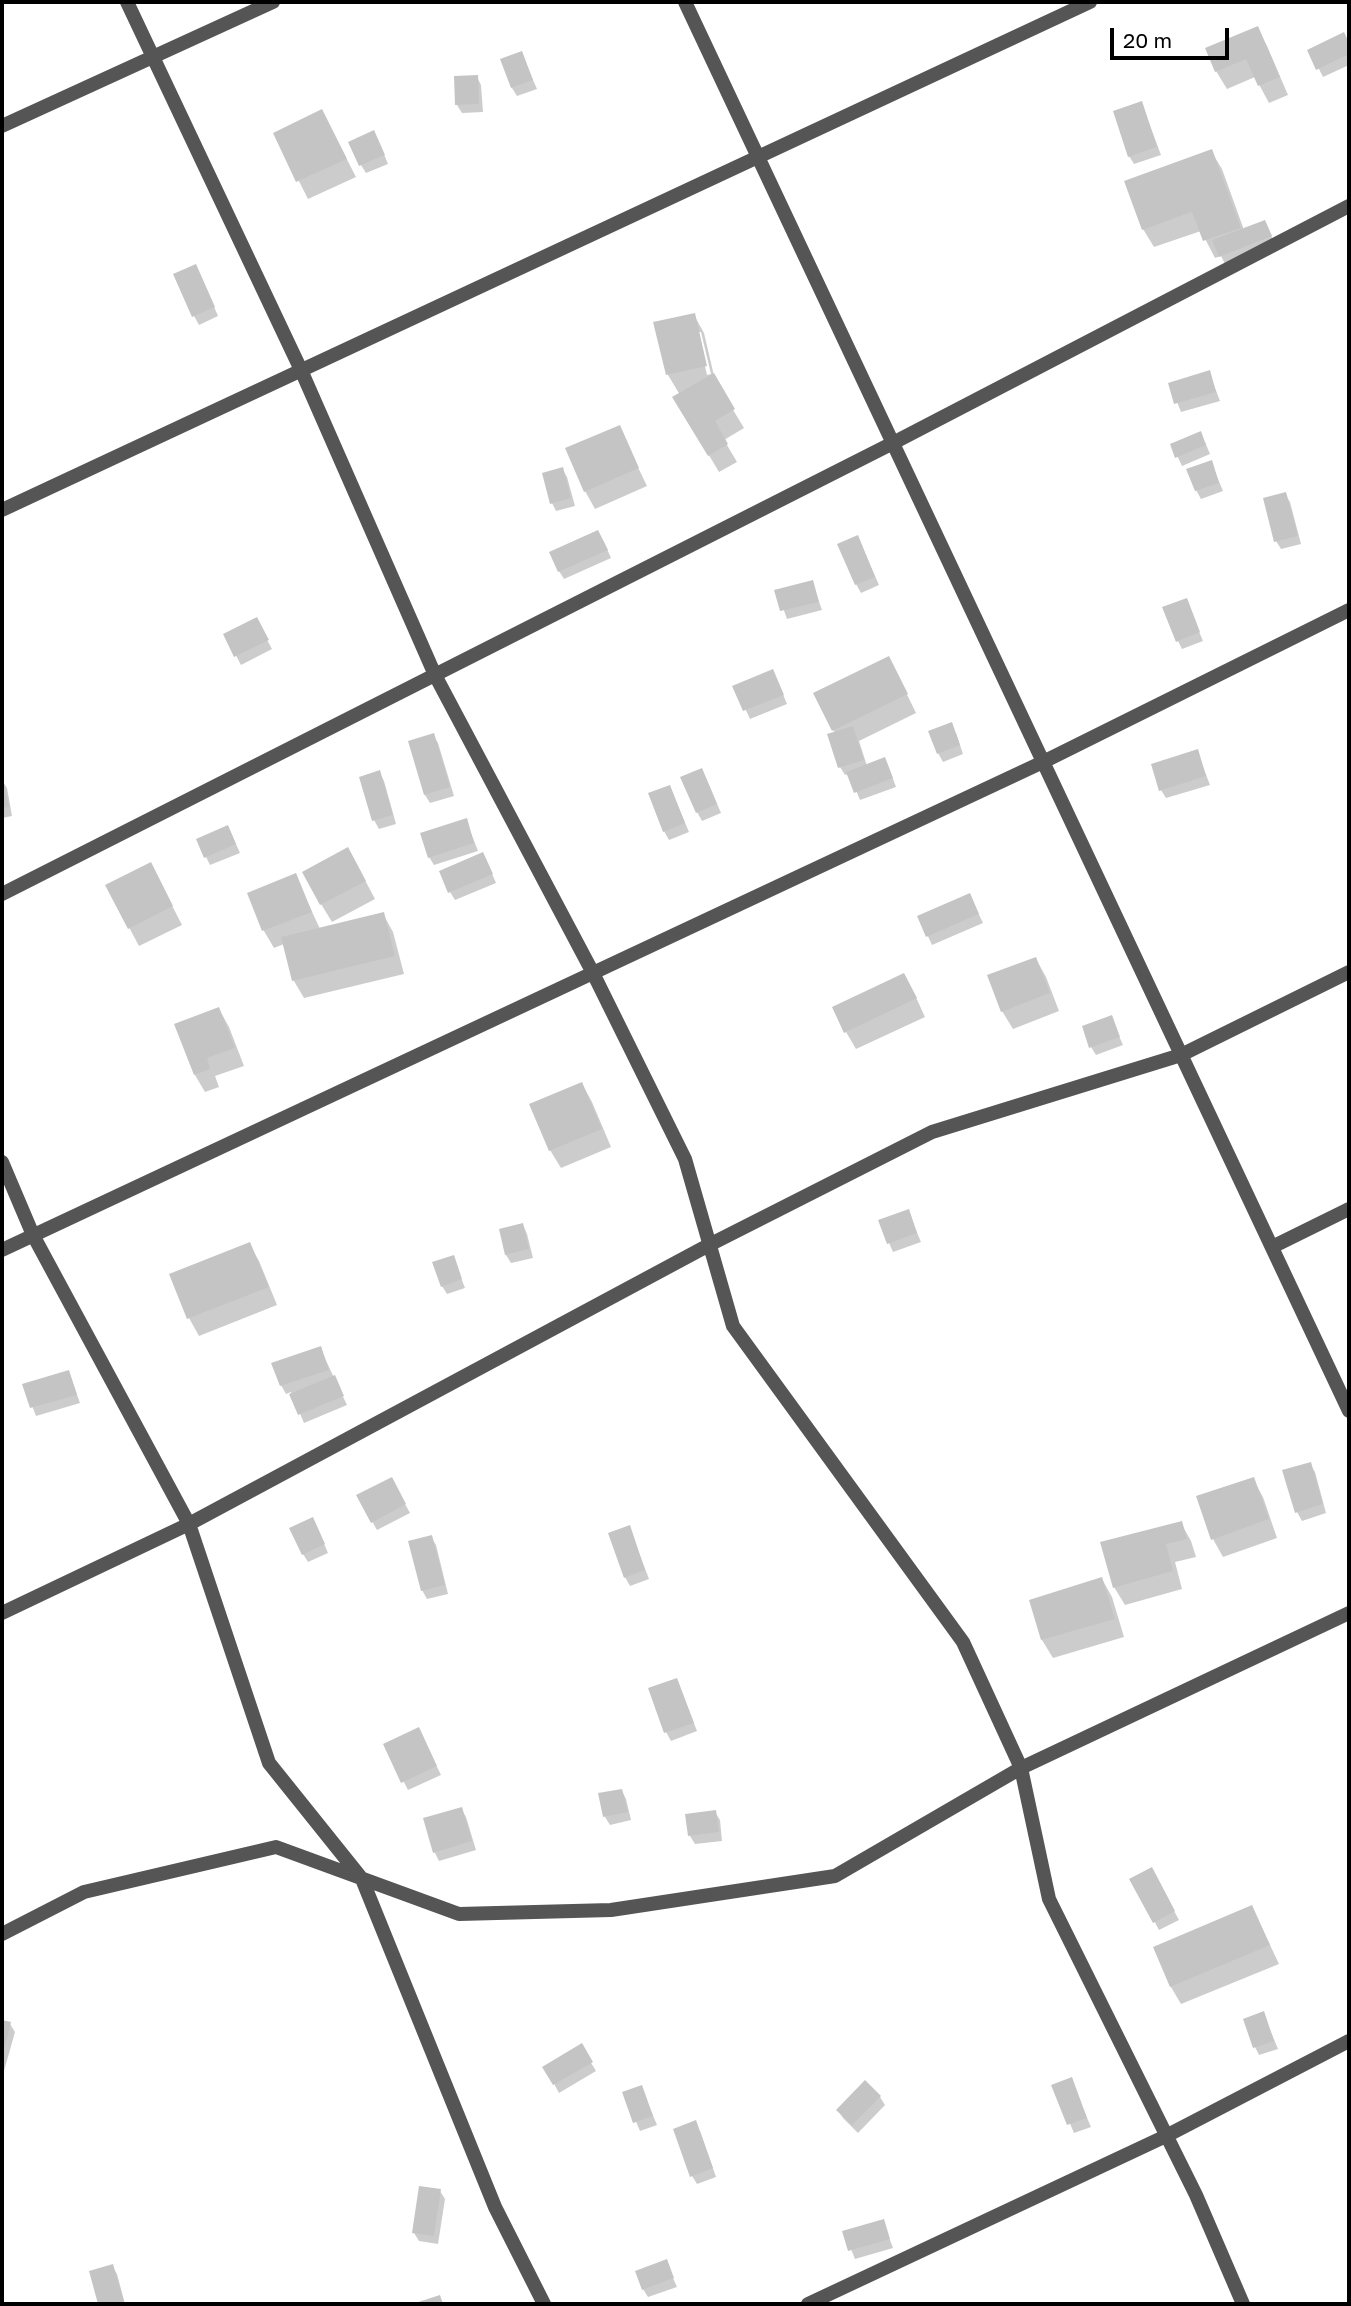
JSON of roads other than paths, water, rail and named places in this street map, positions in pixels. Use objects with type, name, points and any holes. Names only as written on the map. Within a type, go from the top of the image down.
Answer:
[{"type":"street","points":[[127,2],[301,370],[435,675],[593,973],[685,1159],[733,1326],[963,1642],[1021,1768],[1049,1899],[1196,2195],[1243,2304]]},
{"type":"street","points":[[2,126],[273,2]]},
{"type":"street","points":[[685,2],[1349,1411]]},
{"type":"street","points":[[2,510],[1090,2]]},
{"type":"street","points":[[2,894],[893,443],[1349,206]]},
{"type":"street","points":[[2,1250],[1044,762],[1349,610]]},
{"type":"street","points":[[2,1613],[189,1524],[709,1245],[932,1132],[1181,1055],[1349,972]]},
{"type":"street","points":[[2,1161],[33,1235],[189,1524],[269,1763],[362,1879],[495,2207],[544,2304]]},
{"type":"street","points":[[1272,1247],[1349,1209]]},
{"type":"street","points":[[2,1934],[84,1892],[276,1847],[459,1914],[611,1910],[835,1876],[1021,1768],[1349,1613]]},
{"type":"street","points":[[808,2304],[1166,2136],[1349,2041]]}]
